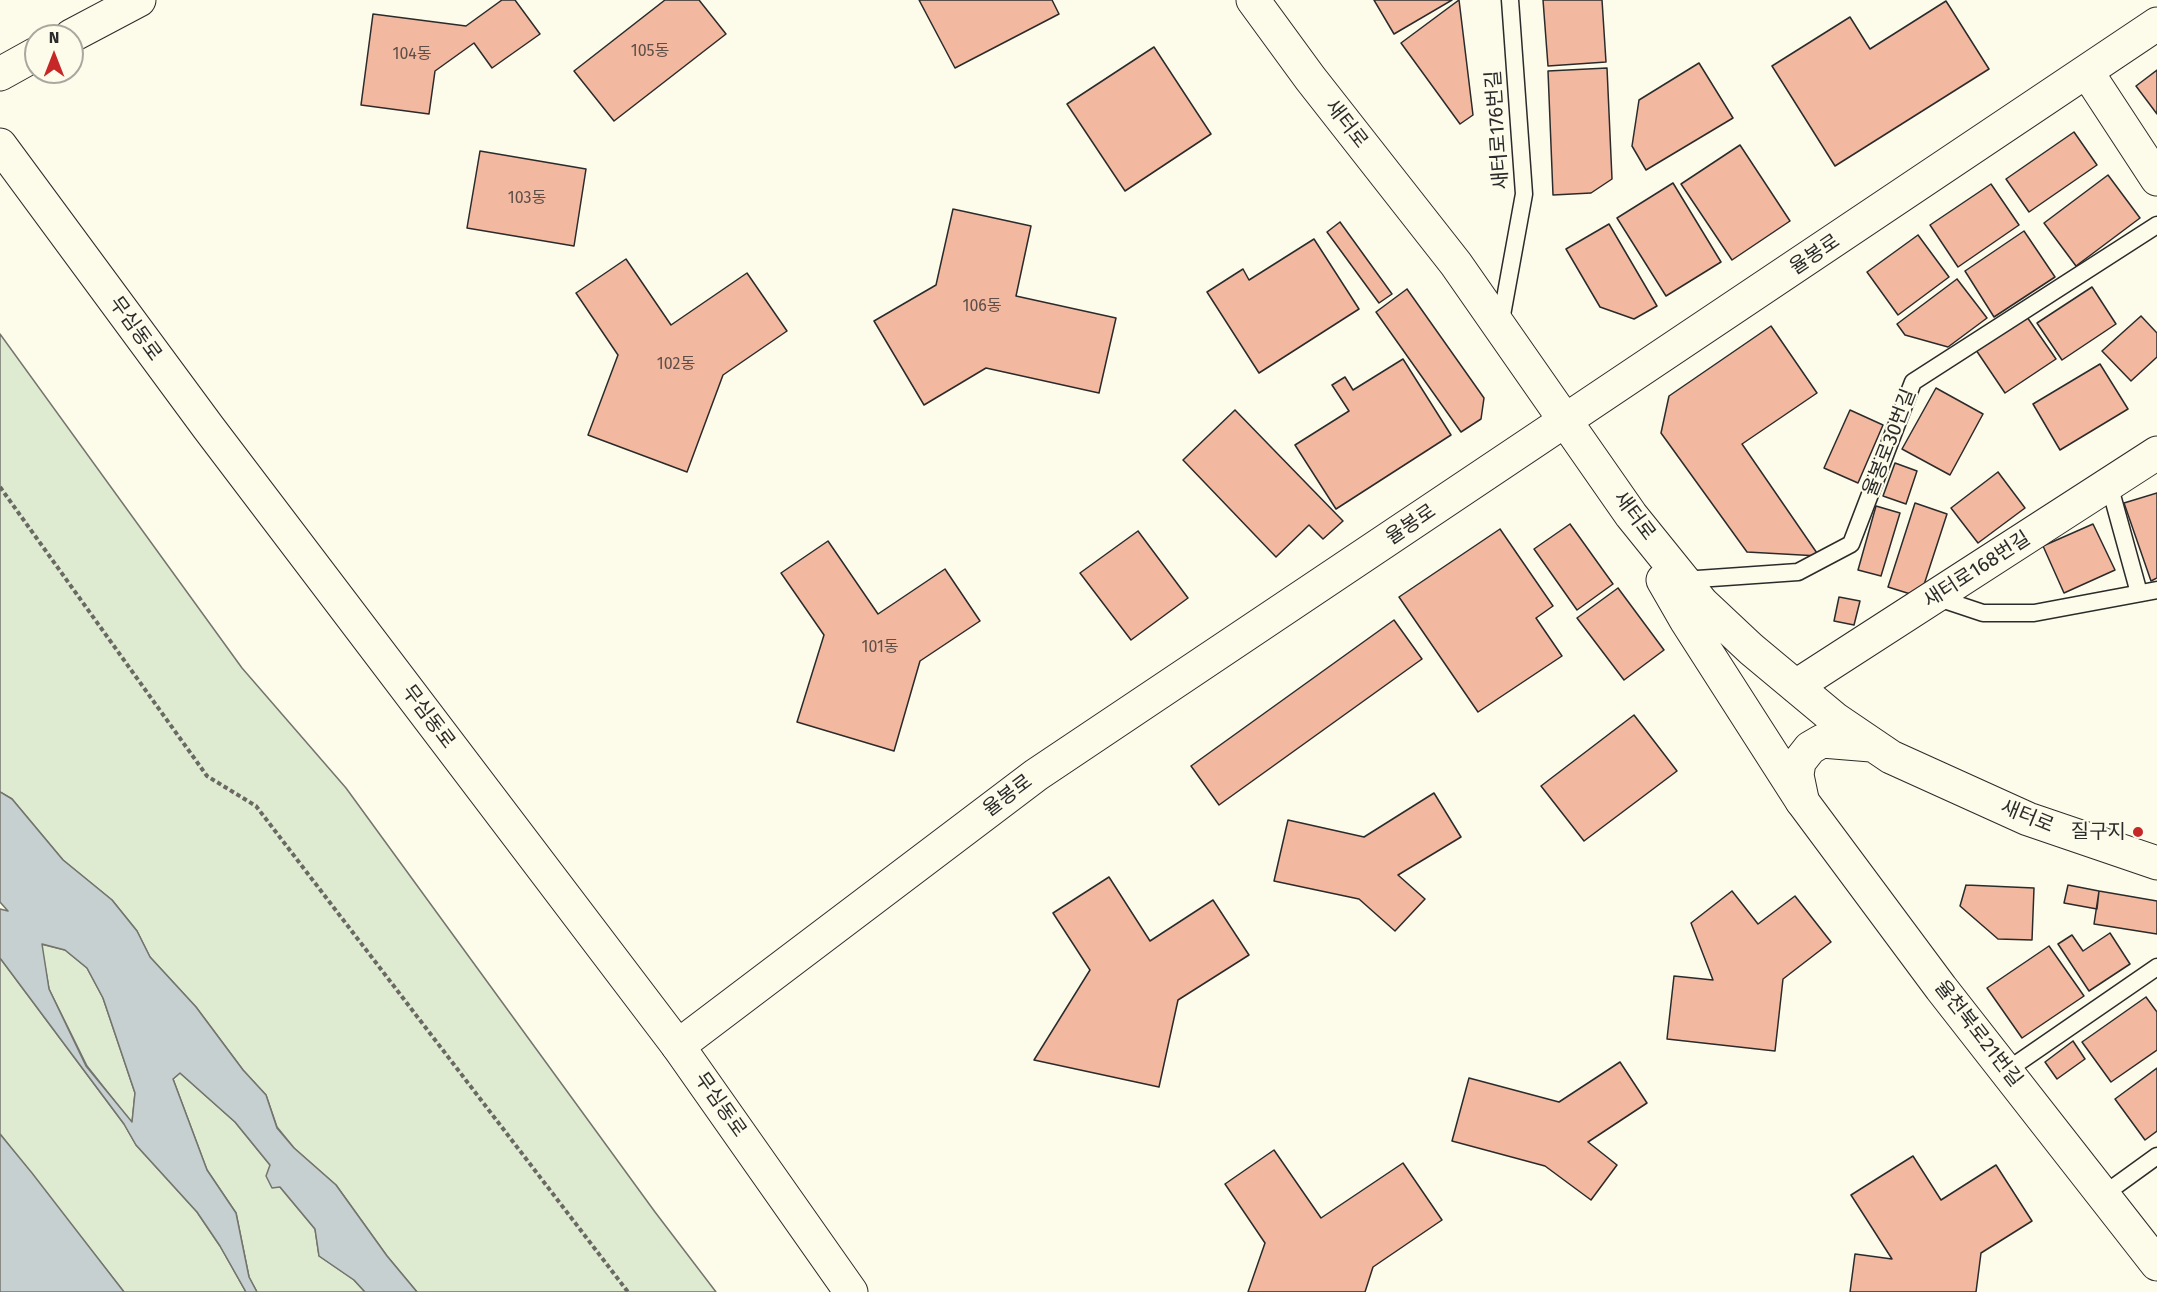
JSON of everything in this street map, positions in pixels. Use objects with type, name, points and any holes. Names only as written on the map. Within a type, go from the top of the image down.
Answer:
[{"type":"street","points":[[84,29],[140,0]]},
{"type":"street","name":"새터로","points":[[1253,0],[1310,78],[1456,264],[1631,515],[1702,603],[1751,649],[1835,719],[1891,758],[2028,819],[2157,863]]},
{"type":"street","name":"율봉로","points":[[678,1046],[1036,775],[2157,24]]},
{"type":"street","points":[[0,74],[24,61]]},
{"type":"street","points":[[2087,72],[2157,179]]},
{"type":"street","name":"무심동로","points":[[0,145],[215,436],[678,1046],[851,1292]]},
{"type":"street","name":"새터로168번길","points":[[1796,686],[2157,453]]},
{"type":"street","name":"율천북로21번길","points":[[1602,474],[1686,620],[1802,801],[1941,988],[2157,1264]]},
{"type":"street","points":[[1802,801],[1797,775],[1799,762],[1810,748],[1822,741],[1873,745]]},
{"type":"lane","name":"새터로176번길","points":[[1500,327],[1524,194],[1510,0]]},
{"type":"lane","name":"율봉로30번길","points":[[1683,580],[1797,572],[1851,544],[1913,382],[2157,225]]},
{"type":"lane","points":[[2109,484],[2139,593]]},
{"type":"lane","points":[[1935,597],[1983,613],[2034,613],[2157,590]]},
{"type":"lane","points":[[2006,1071],[2157,967]]},
{"type":"lane","points":[[2103,1195],[2157,1156]]},
{"type":"path","points":[[0,487],[207,776],[256,806],[628,1292]]},
{"type":"green space","points":[[0,334],[242,668],[346,788],[655,1212],[716,1292],[417,1292],[387,1256],[336,1185],[294,1148],[277,1127],[266,1095],[243,1070],[196,1007],[150,957],[137,931],[112,900],[63,860],[12,799],[0,792]]},
{"type":"green space","points":[[41,944],[65,950],[87,968],[103,998],[135,1093],[132,1123],[87,1066],[49,989]]},
{"type":"green space","points":[[0,958],[124,1124],[136,1145],[197,1212],[220,1246],[246,1292],[124,1292],[0,1134]]},
{"type":"green space","points":[[180,1073],[235,1122],[270,1165],[280,1187],[315,1229],[319,1256],[354,1280],[365,1292],[257,1292],[249,1277],[236,1213],[207,1170],[173,1079]]},
{"type":"shaded area","points":[[0,792],[12,799],[63,860],[112,900],[137,931],[150,957],[196,1007],[243,1070],[266,1095],[277,1128],[294,1148],[336,1185],[387,1256],[417,1292],[365,1292],[354,1280],[319,1256],[315,1229],[280,1187],[272,1188],[266,1176],[270,1165],[235,1122],[180,1073],[173,1079],[207,1170],[236,1213],[249,1277],[257,1292],[246,1292],[220,1246],[197,1212],[136,1145],[124,1124],[0,958],[0,909],[8,911],[0,902]],"holes":[[[42,944],[65,950],[87,968],[103,998],[135,1093],[132,1122],[86,1066],[49,989]]]},
{"type":"shaded area","points":[[0,1134],[32,1173],[124,1292],[0,1292]]},
{"type":"building","points":[[502,0],[515,0],[540,34],[492,68],[474,43],[435,71],[429,114],[361,105],[373,14],[466,26]]},
{"type":"building","points":[[665,0],[699,0],[726,34],[614,121],[574,71]]},
{"type":"building","points":[[919,0],[1052,0],[1059,14],[955,68]]},
{"type":"building","points":[[1374,0],[1452,0],[1394,34]]},
{"type":"building","points":[[1459,0],[1473,115],[1460,124],[1401,43]]},
{"type":"building","points":[[1543,0],[1602,0],[1606,62],[1548,66]]},
{"type":"building","points":[[1946,1],[1989,69],[1835,166],[1772,66],[1850,17],[1870,49]]},
{"type":"building","points":[[1154,47],[1211,134],[1125,191],[1067,104]]},
{"type":"building","points":[[1699,63],[1733,118],[1646,170],[1632,146],[1639,100]]},
{"type":"building","points":[[1607,68],[1612,179],[1591,193],[1553,195],[1548,71]]},
{"type":"building","points":[[2157,70],[2157,114],[2136,86]]},
{"type":"building","points":[[2074,132],[2097,165],[2029,212],[2006,179]]},
{"type":"building","points":[[1740,145],[1790,221],[1732,260],[1681,184]]},
{"type":"building","points":[[480,151],[586,169],[574,246],[467,228]]},
{"type":"building","points":[[2108,175],[2140,218],[2076,266],[2044,223]]},
{"type":"building","points":[[1673,183],[1721,262],[1666,296],[1617,218]]},
{"type":"building","points":[[1991,184],[2019,225],[1958,267],[1930,225]]},
{"type":"building","points":[[953,209],[1031,226],[1016,296],[1116,318],[1099,393],[986,368],[924,405],[874,321],[936,285]]},
{"type":"building","points":[[1340,222],[1392,294],[1379,303],[1327,232]]},
{"type":"building","points":[[1609,224],[1657,306],[1634,319],[1600,307],[1566,249]]},
{"type":"building","points":[[2024,231],[2055,277],[1994,317],[1965,271]]},
{"type":"building","points":[[1918,235],[1949,277],[1898,315],[1867,272]]},
{"type":"building","points":[[1314,239],[1359,309],[1259,373],[1207,292],[1243,269],[1249,280]]},
{"type":"building","points":[[626,259],[671,325],[747,273],[787,331],[723,375],[687,472],[588,435],[618,355],[576,293]]},
{"type":"building","points":[[1957,279],[1987,318],[1948,347],[1905,335],[1897,324]]},
{"type":"building","points":[[2092,287],[2116,324],[2062,360],[2037,323]]},
{"type":"building","points":[[1407,289],[1484,398],[1481,419],[1461,432],[1376,312]]},
{"type":"building","points":[[2141,316],[2157,333],[2157,357],[2131,381],[2102,351]]},
{"type":"building","points":[[2027,317],[2056,359],[2005,393],[1976,350]]},
{"type":"building","points":[[1771,326],[1817,393],[1742,444],[1819,556],[1747,552],[1661,433],[1669,396]]},
{"type":"building","points":[[1403,359],[1451,435],[1336,509],[1295,445],[1349,411],[1332,385],[1345,377],[1353,390]]},
{"type":"building","points":[[2100,364],[2128,409],[2060,450],[2033,404]]},
{"type":"building","points":[[1936,388],[1983,414],[1950,475],[1902,449]]},
{"type":"building","points":[[1235,410],[1343,521],[1323,539],[1309,525],[1276,557],[1183,460]]},
{"type":"building","points":[[1850,410],[1883,425],[1858,483],[1824,468]]},
{"type":"building","points":[[1895,463],[1917,471],[1906,504],[1883,496]]},
{"type":"building","points":[[1998,472],[2025,508],[1978,543],[1951,508]]},
{"type":"building","points":[[2157,493],[2157,578],[2151,581],[2124,503]]},
{"type":"building","points":[[1915,503],[1947,514],[1920,597],[1888,587]]},
{"type":"building","points":[[1876,506],[1900,513],[1881,576],[1858,570]]},
{"type":"building","points":[[1570,524],[1613,584],[1577,610],[1534,549]]},
{"type":"building","points":[[2093,524],[2115,570],[2064,593],[2043,546]]},
{"type":"building","points":[[1500,529],[1553,606],[1536,618],[1562,656],[1478,712],[1399,597]]},
{"type":"building","points":[[1138,531],[1188,598],[1131,640],[1080,573]]},
{"type":"building","points":[[828,541],[878,614],[945,569],[980,621],[920,661],[894,751],[797,722],[824,635],[781,573]]},
{"type":"building","points":[[1618,588],[1664,650],[1624,680],[1577,618]]},
{"type":"building","points":[[1839,597],[1860,601],[1854,625],[1834,621]]},
{"type":"building","points":[[1394,620],[1422,659],[1219,805],[1191,766]]},
{"type":"building","points":[[1634,715],[1677,771],[1584,841],[1541,786]]},
{"type":"building","points":[[1434,793],[1461,837],[1398,875],[1425,899],[1395,931],[1359,899],[1274,881],[1288,820],[1364,837]]},
{"type":"building","points":[[1109,877],[1150,941],[1213,900],[1249,955],[1178,1000],[1159,1087],[1034,1060],[1090,970],[1053,913]]},
{"type":"building","points":[[1966,885],[2034,888],[2032,940],[1998,939],[1960,906]]},
{"type":"building","points":[[2068,885],[2099,891],[2097,909],[2064,903]]},
{"type":"building","points":[[1732,891],[1758,924],[1795,896],[1831,942],[1783,979],[1775,1051],[1667,1039],[1674,976],[1713,980],[1691,923]]},
{"type":"building","points":[[2099,891],[2157,901],[2157,934],[2094,924]]},
{"type":"building","points":[[2110,933],[2130,964],[2089,991],[2058,944],[2072,935],[2083,951]]},
{"type":"building","points":[[2049,946],[2084,996],[2022,1038],[1987,988]]},
{"type":"building","points":[[2146,997],[2157,1012],[2157,1050],[2111,1082],[2082,1042]]},
{"type":"building","points":[[2073,1041],[2085,1059],[2057,1079],[2045,1062]]},
{"type":"building","points":[[1620,1062],[1647,1103],[1588,1142],[1617,1165],[1591,1200],[1545,1166],[1452,1141],[1469,1078],[1559,1102]]},
{"type":"building","points":[[2157,1068],[2157,1131],[2145,1140],[2115,1099]]},
{"type":"building","points":[[1274,1150],[1321,1218],[1403,1163],[1442,1220],[1373,1267],[1365,1292],[1248,1292],[1265,1243],[1225,1184]]},
{"type":"building","points":[[1913,1156],[1941,1200],[1996,1165],[2032,1221],[1981,1253],[1976,1292],[1850,1292],[1855,1254],[1892,1259],[1851,1195]]},
{"type":"place","name":"질구지","points":[[2138,832]]}]
